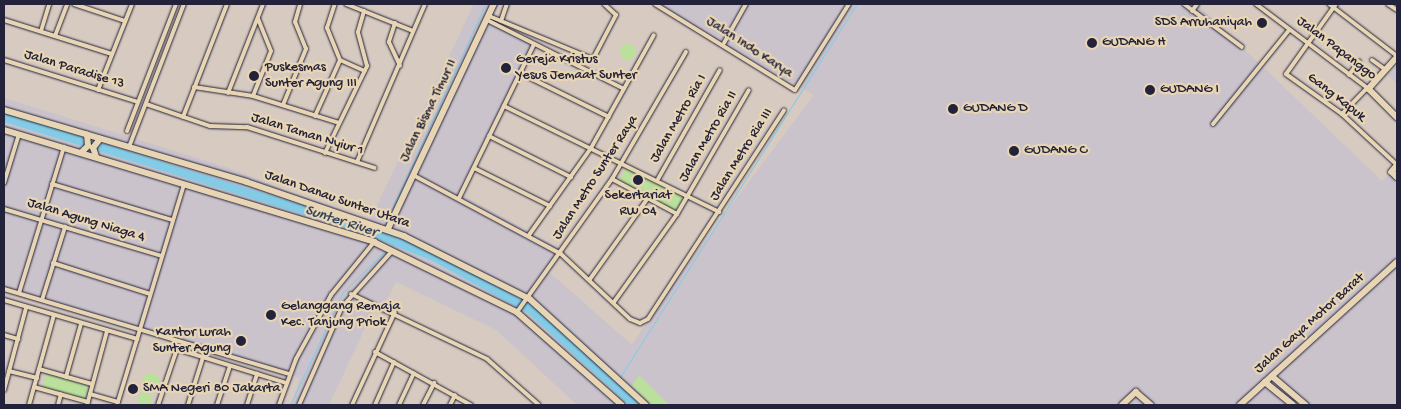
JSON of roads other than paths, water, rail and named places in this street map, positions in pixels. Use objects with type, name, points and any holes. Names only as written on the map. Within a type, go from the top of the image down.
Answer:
[{"type":"main road","name":"Jalan Bisma Timur II","points":[[387,229],[494,4]]},
{"type":"main road","points":[[1368,89],[1397,57]]},
{"type":"main road","name":"Jalan Papanggo","points":[[1368,89],[1397,117]]},
{"type":"main road","name":"Jalan Danau Sunter Utara","points":[[4,110],[87,137],[130,147],[387,229],[528,300],[621,380],[646,405]]},
{"type":"main road","name":"Jalan Danau Sunter Utara","points":[[4,130],[64,147],[84,150],[96,157],[375,243],[519,311],[622,405]]},
{"type":"main road","points":[[84,150],[87,137]]},
{"type":"main road","points":[[96,157],[93,148],[98,140]]},
{"type":"main road","points":[[1397,166],[1392,172],[1397,177]]},
{"type":"main road","name":"Jalan Gaya Motor Barat","points":[[1240,405],[1397,262]]},
{"type":"main road","points":[[1272,376],[1306,405]]},
{"type":"main road","points":[[1265,382],[1293,405]]},
{"type":"main road","points":[[1122,405],[1136,392],[1151,405]]},
{"type":"street","points":[[41,31],[49,4]]},
{"type":"street","points":[[55,36],[66,4]]},
{"type":"street","points":[[74,4],[125,21]]},
{"type":"street","points":[[98,90],[132,4]]},
{"type":"street","points":[[127,131],[176,5],[170,4]]},
{"type":"street","points":[[130,147],[184,4]]},
{"type":"street","points":[[182,117],[227,4]]},
{"type":"street","points":[[228,93],[264,4]]},
{"type":"street","points":[[283,105],[306,49],[295,22],[300,4]]},
{"type":"street","points":[[335,4],[327,28],[340,60],[365,71]]},
{"type":"street","points":[[346,4],[413,31]]},
{"type":"street","points":[[357,162],[400,66],[425,4]]},
{"type":"street","points":[[502,21],[507,4]]},
{"type":"street","points":[[488,18],[502,21],[593,59],[616,15],[604,4]]},
{"type":"street","name":"Jalan Indo Karya","points":[[655,4],[724,42],[795,90],[849,4]]},
{"type":"street","points":[[724,42],[746,4]]},
{"type":"street","points":[[1184,4],[1242,47]]},
{"type":"street","points":[[1192,11],[1197,4]]},
{"type":"street","name":"Jalan Papanggo","points":[[1256,4],[1306,44],[1368,89]]},
{"type":"street","points":[[1329,4],[1335,6],[1397,57]]},
{"type":"street","points":[[1388,4],[1397,10]]},
{"type":"street","points":[[1306,44],[1335,6]]},
{"type":"street","points":[[325,152],[365,71],[368,58],[358,32],[364,10]]},
{"type":"street","points":[[253,96],[271,51],[258,18]]},
{"type":"street","points":[[488,18],[534,44],[624,88]]},
{"type":"street","points":[[4,20],[112,54]]},
{"type":"street","points":[[395,23],[389,42],[400,66]]},
{"type":"street","points":[[1213,124],[1289,30]]},
{"type":"street","points":[[529,235],[591,148],[654,35]]},
{"type":"street","points":[[459,198],[534,44]]},
{"type":"street","name":"Gang Kapuk","points":[[1306,44],[1286,74],[1342,114],[1397,166]]},
{"type":"street","name":"Jalan Metro Sunter Raya","points":[[519,311],[561,254],[624,161],[686,52]]},
{"type":"street","name":"Jalan Paradise 13","points":[[4,60],[138,102]]},
{"type":"street","points":[[316,116],[340,60]]},
{"type":"street","points":[[1372,60],[1386,70]]},
{"type":"street","points":[[1349,75],[1359,61]]},
{"type":"street","name":"Jalan Metro Ria I","points":[[658,178],[720,70]]},
{"type":"street","points":[[520,73],[608,117]]},
{"type":"street","points":[[194,87],[253,96],[338,123]]},
{"type":"street","points":[[1342,114],[1368,89]]},
{"type":"street","name":"Jalan Metro Ria II","points":[[614,302],[677,214],[749,90]]},
{"type":"street","name":"Jalan Taman Nyiur 1","points":[[146,104],[216,127],[246,128],[375,168]]},
{"type":"street","points":[[504,106],[591,148],[624,161],[720,212]]},
{"type":"street","name":"Jalan Metro Ria III","points":[[614,302],[636,322],[648,319],[720,212],[784,110]]},
{"type":"street","points":[[4,183],[19,134]]},
{"type":"street","points":[[489,136],[572,177]]},
{"type":"street","points":[[19,293],[64,147]]},
{"type":"street","points":[[474,168],[550,206]]},
{"type":"street","points":[[412,175],[529,235],[561,254],[614,302]]},
{"type":"street","points":[[612,179],[677,214]]},
{"type":"street","points":[[52,184],[172,220]]},
{"type":"street","points":[[90,394],[117,403],[184,184]]},
{"type":"street","points":[[590,279],[648,198]]},
{"type":"street","name":"Jalan Agung Niaga 4","points":[[4,209],[162,256]]},
{"type":"street","points":[[42,300],[65,227]]},
{"type":"street","points":[[279,405],[290,374],[331,295],[375,243]]},
{"type":"street","points":[[299,405],[351,294],[390,250]]},
{"type":"street","points":[[53,263],[150,294]]},
{"type":"street","points":[[4,289],[290,374]]},
{"type":"street","points":[[351,294],[396,312],[487,359],[539,405]]},
{"type":"street","points":[[4,300],[137,339]]},
{"type":"street","points":[[4,390],[26,308]]},
{"type":"street","points":[[352,405],[374,352],[396,312]]},
{"type":"street","points":[[29,405],[54,315]]},
{"type":"street","points":[[66,377],[81,324]]},
{"type":"street","points":[[34,387],[88,404],[107,330]]},
{"type":"street","points":[[4,335],[18,339]]},
{"type":"street","points":[[158,405],[175,350],[286,383]]},
{"type":"street","points":[[374,352],[414,372],[471,405]]},
{"type":"street","points":[[188,405],[203,357]]},
{"type":"street","points":[[375,405],[394,362]]},
{"type":"street","points":[[217,405],[230,366]]},
{"type":"street","points":[[39,369],[92,384]]},
{"type":"street","points":[[9,371],[37,378]]},
{"type":"street","points":[[399,405],[414,372]]},
{"type":"street","points":[[247,405],[257,374]]},
{"type":"street","points":[[423,405],[434,383]]},
{"type":"street","points":[[58,405],[61,394]]},
{"type":"street","points":[[450,405],[455,395]]},
{"type":"waterway","points":[[130,140],[182,4]]},
{"type":"waterway","points":[[384,227],[485,4]]},
{"type":"waterway","points":[[620,377],[857,4]]},
{"type":"waterway","name":"Sunter River","points":[[4,117],[368,230],[435,257],[530,309],[636,405]]},
{"type":"waterway","name":"Sunter River","points":[[125,156],[126,151]]},
{"type":"waterway","name":"Sunter River","points":[[390,247],[397,241]]},
{"type":"waterway","points":[[290,405],[343,292],[385,251]]},
{"type":"place","name":"SDS Arruhaniyah","points":[[1262,23]]},
{"type":"place","name":"GUDANG H","points":[[1092,43]]},
{"type":"place","name":"Gereja Kristus Yesus Jemaat Sunter","points":[[506,68]]},
{"type":"place","name":"Puskesmas Sunter Agung III","points":[[254,76]]},
{"type":"place","name":"GUDANG I","points":[[1150,90]]},
{"type":"place","name":"GUDANG D","points":[[953,109]]},
{"type":"place","name":"GUDANG C","points":[[1014,151]]},
{"type":"place","name":"Sekertariat RW 04","points":[[638,180]]},
{"type":"place","name":"Gelanggang Remaja Kec. Tanjung Priok","points":[[271,315]]},
{"type":"place","name":"Kantor Lurah Sunter Agung","points":[[241,341]]},
{"type":"place","name":"SMA Negeri 80 Jakarta","points":[[133,389]]}]
